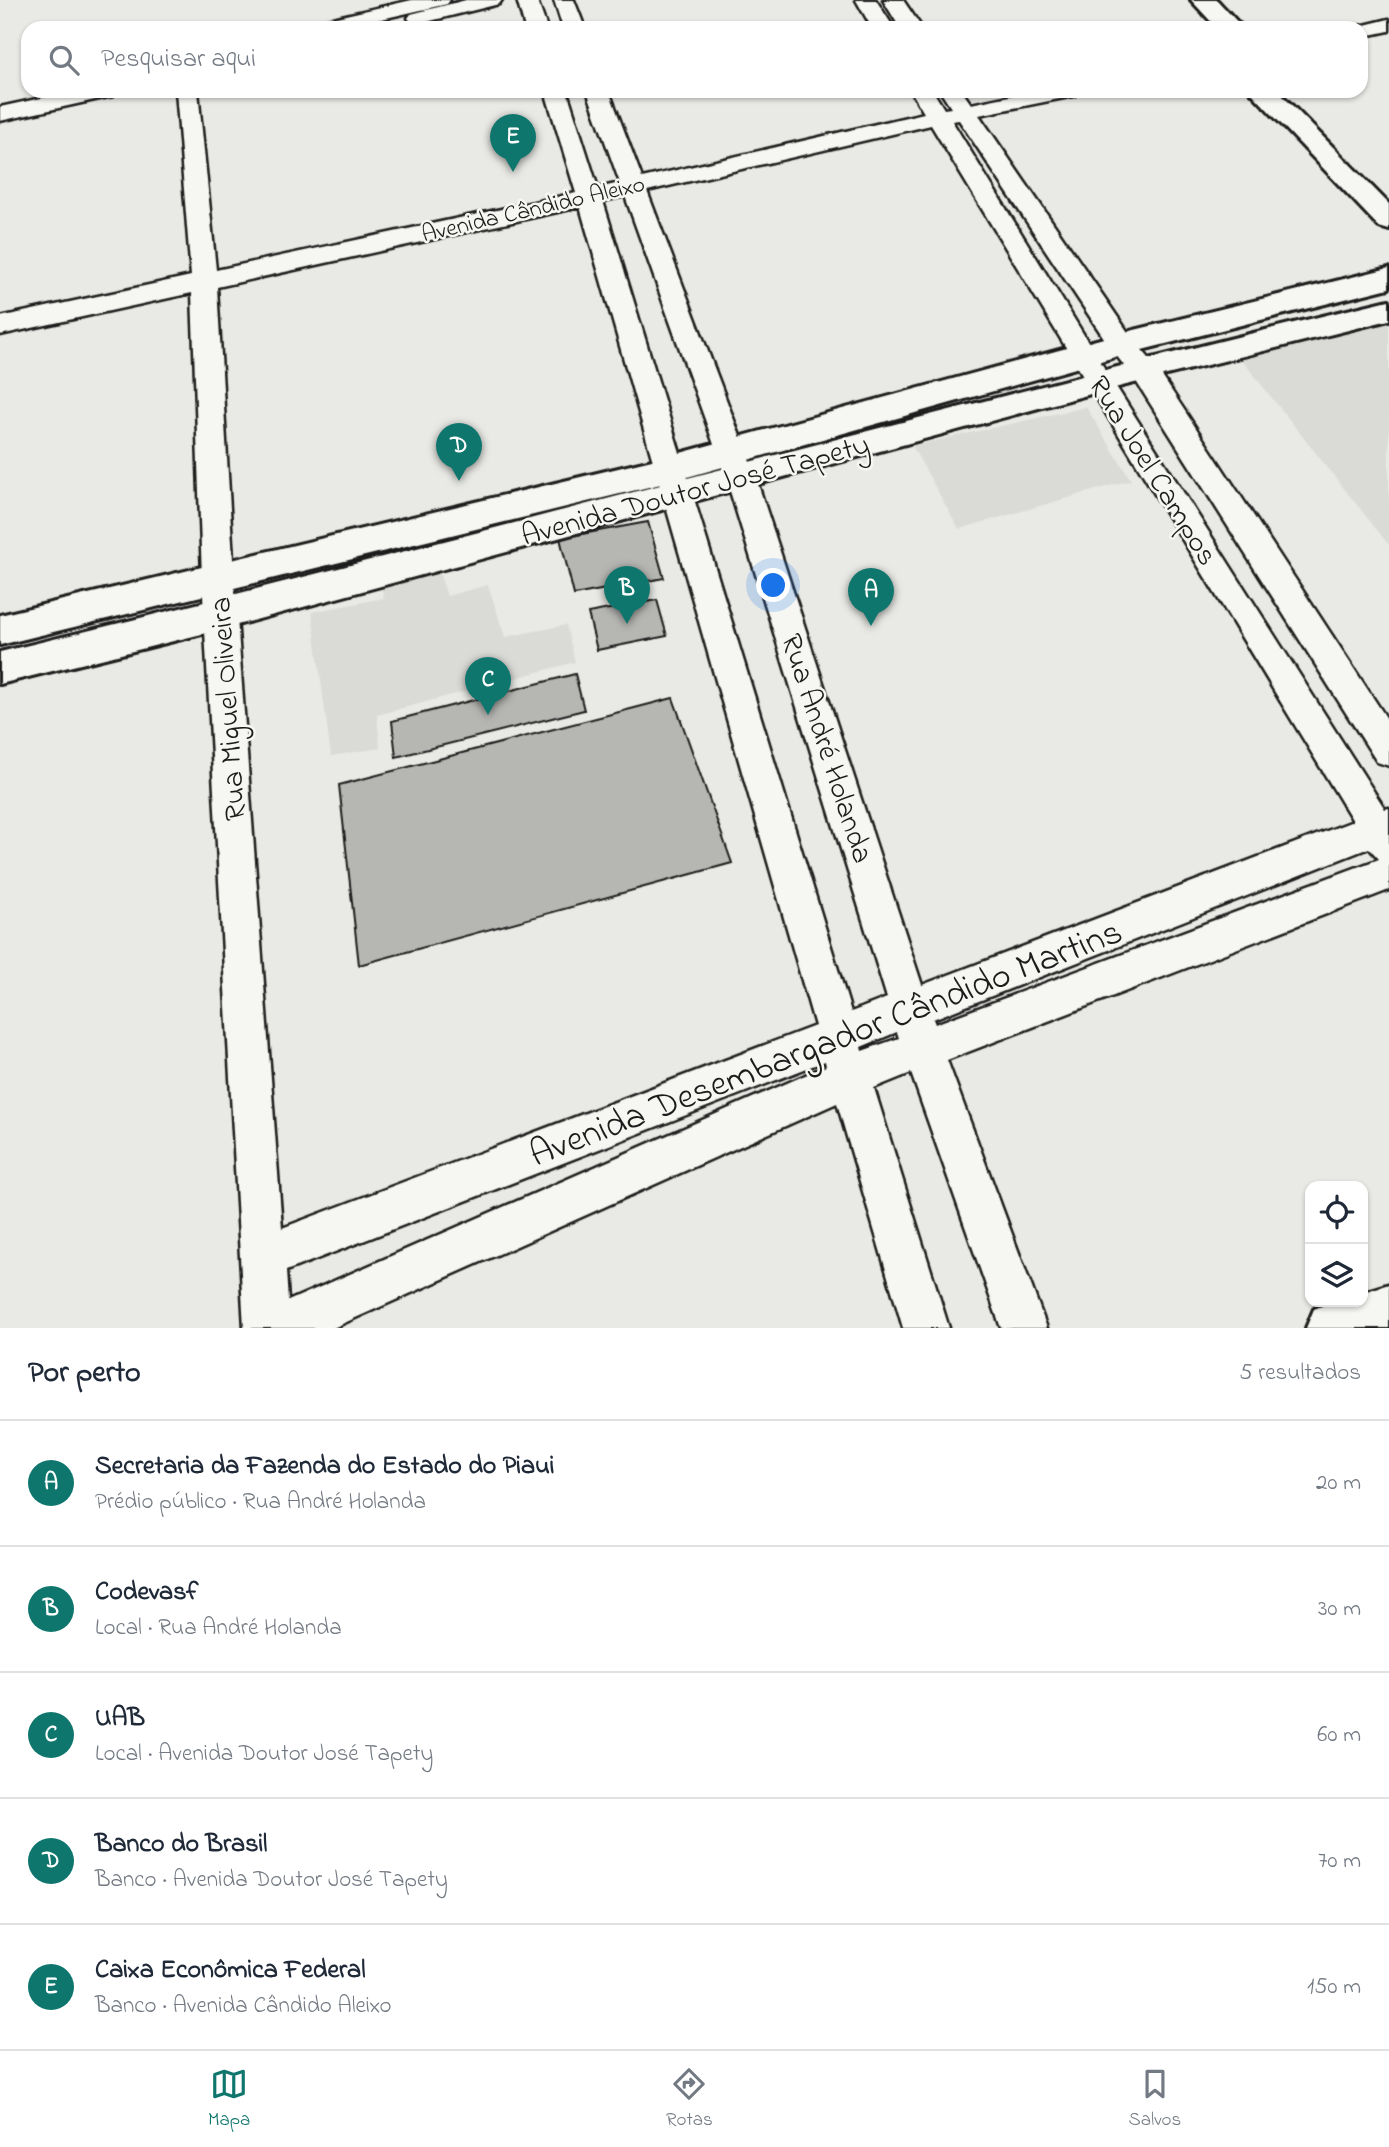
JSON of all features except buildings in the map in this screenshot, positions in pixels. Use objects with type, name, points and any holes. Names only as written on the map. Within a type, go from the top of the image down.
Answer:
[{"type":"street","points":[[345,21],[440,0]]},
{"type":"street","points":[[404,21],[492,0]]},
{"type":"street","points":[[527,0],[534,21]]},
{"type":"street","points":[[564,0],[572,21]]},
{"type":"street","points":[[866,0],[879,21]]},
{"type":"street","points":[[892,0],[906,21]]},
{"type":"street","points":[[1193,5],[1219,21]]},
{"type":"street","points":[[1368,30],[1389,25]]},
{"type":"street","points":[[0,98],[21,93]]},
{"type":"street","points":[[0,114],[73,98]]},
{"type":"street","name":"Rua Miguel Oliveira","points":[[188,98],[204,280],[218,577],[267,1328]]},
{"type":"street","points":[[558,98],[676,480],[848,1077],[926,1328]]},
{"type":"street","name":"Rua André Holanda","points":[[601,98],[736,465],[922,1047],[1024,1328]]},
{"type":"street","name":"Avenida Cândido Aleixo","points":[[0,326],[590,197],[951,106],[1012,98]]},
{"type":"street","points":[[1270,98],[1389,220]]},
{"type":"street","points":[[1301,98],[1380,175]]},
{"type":"street","name":"Rua Joel Campos","points":[[951,106],[1122,344],[1144,370],[1389,751]]},
{"type":"street","name":"Rua Joel Campos","points":[[951,106],[1091,367],[1385,833]]},
{"type":"street","name":"Avenida Doutor José Tapety","points":[[1091,367],[1122,344],[1389,278]]},
{"type":"street","name":"Avenida Doutor José Tapety","points":[[0,630],[218,577],[676,480],[1091,367],[1144,370],[1389,310]]},
{"type":"street","name":"Avenida Doutor José Tapety","points":[[0,668],[222,614],[676,480]]},
{"type":"street","name":"Avenida Desembargador Cândido Martins","points":[[262,1258],[837,1035],[1385,833]]},
{"type":"street","name":"Avenida Desembargador Cândido Martins","points":[[279,1328],[848,1077],[1389,873]]},
{"type":"street","points":[[1333,1328],[1389,1310]]},
{"type":"shaded area","points":[[1389,317],[1389,545],[1233,349]]},
{"type":"shaded area","points":[[1086,407],[1131,480],[959,529],[912,446]]},
{"type":"shaded area","points":[[439,573],[447,596],[488,585],[505,637],[566,625],[575,662],[377,715],[380,748],[331,756],[312,612],[384,598],[381,583]]},
{"type":"place","name":"Caixa Econômica Federal","points":[[513,172]]},
{"type":"place","name":"Banco do Brasil","points":[[459,481]]},
{"type":"place","name":"Codevasf","points":[[627,624]]},
{"type":"place","name":"Secretaria da Fazenda do Estado do Piaui","points":[[871,626]]},
{"type":"place","name":"UAB","points":[[488,715]]}]
